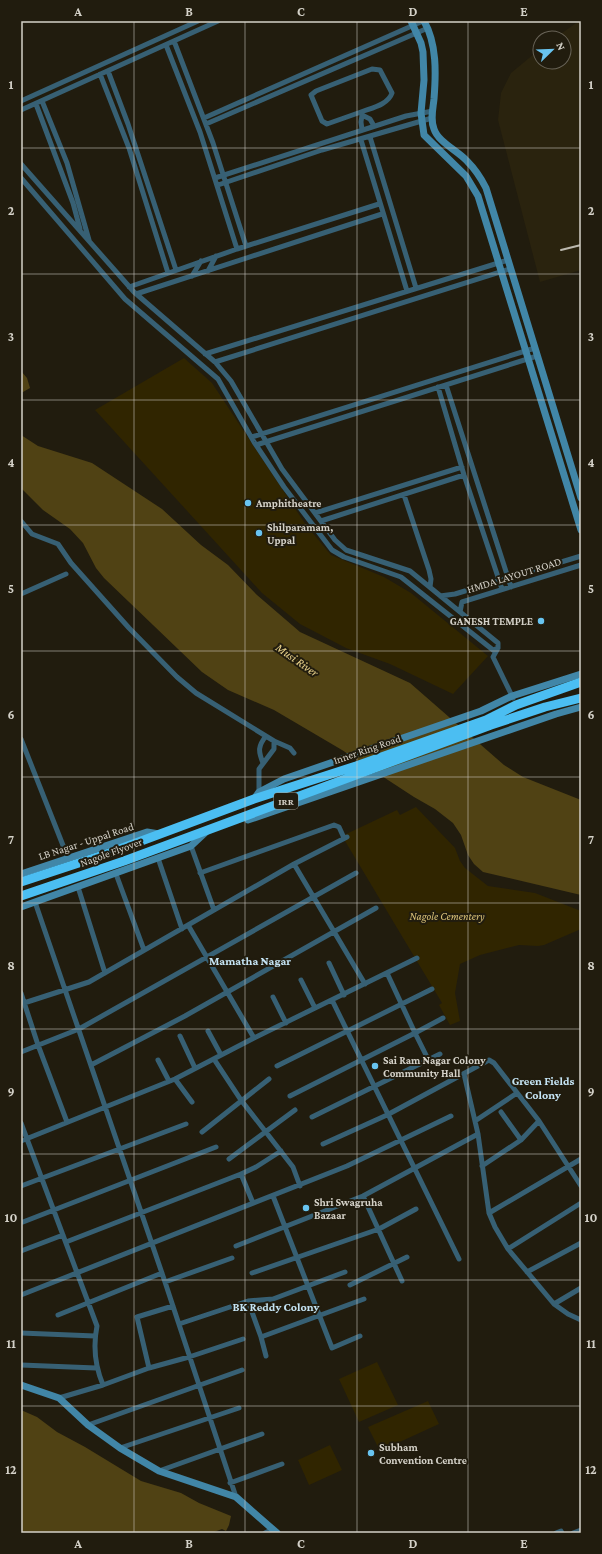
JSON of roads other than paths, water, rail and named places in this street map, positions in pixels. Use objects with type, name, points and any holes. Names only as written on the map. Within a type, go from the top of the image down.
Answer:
[{"type":"highway","name":"Inner Ring Road","points":[[159,834],[257,795],[356,766],[486,720],[514,700],[581,682]]},
{"type":"highway","name":"Inner Ring Road","points":[[209,829],[491,725],[545,707],[581,698]]},
{"type":"highway","name":"Nagole Flyover","points":[[21,896],[209,829]]},
{"type":"highway","name":"Nagole Flyover","points":[[21,882],[159,834]]},
{"type":"street","points":[[21,101],[198,21]]},
{"type":"street","points":[[21,110],[218,21]]},
{"type":"street","points":[[204,118],[413,23],[424,21],[428,28],[432,42],[436,76],[432,114],[434,131],[467,161],[480,176],[491,201],[510,269],[581,498]]},
{"type":"street","points":[[413,23],[423,52],[424,80],[421,113],[424,135],[472,183],[481,203],[500,272],[581,530]]},
{"type":"street","points":[[206,124],[428,28]]},
{"type":"street","points":[[174,41],[204,118],[246,246]]},
{"type":"street","points":[[166,45],[200,132],[237,249]]},
{"type":"street","points":[[372,69],[380,70],[392,93],[391,96],[386,102],[362,113],[327,124],[322,120],[311,95],[316,91],[372,69]]},
{"type":"street","points":[[108,71],[128,124],[171,272]]},
{"type":"street","points":[[100,74],[129,148],[171,272],[183,279]]},
{"type":"street","points":[[42,101],[67,163],[89,241]]},
{"type":"street","points":[[36,104],[73,203],[80,232]]},
{"type":"street","points":[[362,113],[370,119],[374,126]]},
{"type":"street","points":[[362,113],[362,130]]},
{"type":"street","points":[[215,178],[374,126],[421,113],[432,114]]},
{"type":"street","points":[[218,185],[422,121],[432,114]]},
{"type":"street","points":[[370,137],[416,288]]},
{"type":"street","points":[[360,140],[407,291]]},
{"type":"street","points":[[21,164],[129,287],[214,362],[231,381],[282,469],[335,540],[346,550],[410,571],[498,643],[498,648],[493,657],[514,700]]},
{"type":"street","points":[[21,178],[125,299],[218,378],[256,445],[284,487],[332,550],[344,557],[401,577],[493,650],[498,648]]},
{"type":"street","points":[[129,287],[246,246],[379,204]]},
{"type":"street","points":[[136,294],[382,214]]},
{"type":"street","points":[[208,271],[216,256]]},
{"type":"street","points":[[205,354],[497,262],[508,260]]},
{"type":"street","points":[[192,276],[201,261]]},
{"type":"street","points":[[214,362],[510,269]]},
{"type":"street","points":[[252,437],[535,348]]},
{"type":"street","points":[[256,445],[537,356]]},
{"type":"street","points":[[446,385],[511,587]]},
{"type":"street","points":[[438,387],[464,475],[502,589]]},
{"type":"street","points":[[315,513],[462,467]]},
{"type":"street","points":[[321,522],[464,475]]},
{"type":"street","points":[[467,482],[476,478]]},
{"type":"street","points":[[404,495],[429,570],[431,579],[430,587]]},
{"type":"street","points":[[343,505],[344,514]]},
{"type":"street","points":[[21,521],[32,534],[58,544],[71,563],[129,628],[177,677],[196,693],[274,741],[290,748],[294,753]]},
{"type":"street","points":[[440,596],[455,594],[581,556]]},
{"type":"street","name":"HMDA LAYOUT ROAD","points":[[460,612],[462,602],[581,565]]},
{"type":"street","points":[[398,567],[401,577]]},
{"type":"street","points":[[21,594],[66,574]]},
{"type":"street","points":[[257,795],[284,779],[514,700],[581,674]]},
{"type":"street","points":[[226,823],[241,822],[500,733],[581,707]]},
{"type":"street","points":[[262,763],[258,752],[260,744],[266,736]]},
{"type":"street","points":[[21,739],[24,752],[68,858]]},
{"type":"street","points":[[257,795],[259,769],[274,749],[274,741]]},
{"type":"street","points":[[24,1003],[89,982],[294,864],[346,838],[339,827],[334,825],[200,873]]},
{"type":"street","points":[[21,907],[191,846],[209,829]]},
{"type":"street","name":"LB Nagar - Uppal Road","points":[[21,874],[147,832],[159,834]]},
{"type":"street","points":[[191,846],[214,910]]},
{"type":"street","points":[[158,858],[182,929]]},
{"type":"street","points":[[294,864],[365,984]]},
{"type":"street","points":[[21,1052],[79,1028],[356,873]]},
{"type":"street","points":[[116,874],[144,950]]},
{"type":"street","points":[[78,887],[105,973]]},
{"type":"street","points":[[35,902],[162,1273],[230,1483],[236,1497]]},
{"type":"street","points":[[91,1065],[185,1016],[376,908]]},
{"type":"street","points":[[188,925],[254,1038]]},
{"type":"street","points":[[21,1141],[169,1082],[254,1038],[417,958]]},
{"type":"street","points":[[329,963],[344,995]]},
{"type":"street","points":[[387,973],[429,1061]]},
{"type":"street","points":[[301,980],[315,1008]]},
{"type":"street","points":[[277,1066],[432,989]]},
{"type":"street","points":[[21,993],[38,1045],[68,1122]]},
{"type":"street","points":[[273,997],[286,1023]]},
{"type":"street","points":[[332,1000],[413,1169],[459,1259]]},
{"type":"street","points":[[290,1096],[443,1018]]},
{"type":"street","points":[[208,1031],[221,1055]]},
{"type":"street","points":[[180,1036],[196,1068]]},
{"type":"street","points":[[312,1117],[429,1061],[440,1054]]},
{"type":"street","points":[[214,1059],[241,1100],[292,1167],[300,1186]]},
{"type":"street","points":[[158,1060],[169,1082]]},
{"type":"street","points":[[323,1144],[387,1115],[489,1060],[494,1063],[539,1121],[581,1186]]},
{"type":"street","points":[[464,1074],[478,1134],[489,1213],[508,1249],[554,1304],[568,1314],[581,1320]]},
{"type":"street","points":[[202,1132],[268,1078]]},
{"type":"street","points":[[175,1079],[192,1102]]},
{"type":"street","points":[[475,1122],[517,1093]]},
{"type":"street","points":[[229,1158],[295,1110]]},
{"type":"street","points":[[501,1112],[522,1140]]},
{"type":"street","points":[[21,1295],[151,1242],[300,1186],[400,1141],[451,1116]]},
{"type":"street","points":[[482,1166],[522,1140],[539,1121]]},
{"type":"street","points":[[21,1122],[96,1326],[96,1368],[102,1385]]},
{"type":"street","points":[[21,1186],[186,1124]]},
{"type":"street","points":[[236,1246],[363,1196],[478,1134]]},
{"type":"street","points":[[24,1222],[130,1182],[216,1147]]},
{"type":"street","points":[[66,1242],[241,1174],[281,1151]]},
{"type":"street","points":[[489,1213],[581,1159]]},
{"type":"street","points":[[241,1174],[253,1203]]},
{"type":"street","points":[[273,1196],[332,1348],[360,1336]]},
{"type":"street","points":[[363,1196],[402,1281]]},
{"type":"street","points":[[508,1249],[581,1203]]},
{"type":"street","points":[[252,1273],[379,1230],[416,1209]]},
{"type":"street","points":[[21,1251],[63,1235]]},
{"type":"street","points":[[527,1272],[581,1243]]},
{"type":"street","points":[[350,1285],[407,1257]]},
{"type":"street","points":[[165,1282],[232,1258]]},
{"type":"street","points":[[179,1324],[248,1301],[273,1299],[345,1272]]},
{"type":"street","points":[[58,1315],[88,1301],[162,1273]]},
{"type":"street","points":[[554,1304],[581,1288]]},
{"type":"street","points":[[262,1338],[364,1299]]},
{"type":"street","points":[[248,1301],[262,1338],[266,1356]]},
{"type":"street","points":[[149,1368],[137,1317],[173,1306]]},
{"type":"street","points":[[21,1333],[95,1336]]},
{"type":"street","points":[[59,1398],[102,1385],[149,1368],[243,1340]]},
{"type":"street","points":[[21,1365],[96,1368]]},
{"type":"street","points":[[88,1425],[242,1370]]},
{"type":"street","points":[[21,1385],[59,1398],[88,1425],[120,1448],[158,1471],[236,1497],[275,1531]]},
{"type":"street","points":[[120,1448],[240,1408]]},
{"type":"street","points":[[158,1471],[262,1434]]},
{"type":"street","points":[[230,1483],[282,1464]]},
{"type":"street","points":[[573,1533],[581,1530]]},
{"type":"street","points":[[265,1533],[275,1531]]},
{"type":"street","points":[[556,1533],[561,1531],[562,1533]]},
{"type":"water","points":[[21,371],[27,378],[30,388],[23,392],[21,391]]},
{"type":"water","name":"Musi River","points":[[21,435],[38,446],[92,463],[162,509],[201,545],[228,565],[257,595],[300,632],[410,683],[504,765],[523,777],[581,800],[581,895],[483,872],[474,864],[468,855],[461,835],[453,823],[435,809],[342,750],[274,710],[228,690],[202,672],[104,578],[96,568],[83,543],[70,529],[43,510],[21,488]]},
{"type":"water","points":[[21,1410],[37,1417],[57,1432],[141,1481],[181,1493],[199,1503],[231,1516],[226,1531],[222,1529],[214,1532],[217,1533],[21,1533]]},
{"type":"railway","points":[[561,250],[581,245]]},
{"type":"place","name":"Amphitheatre","points":[[248,503]]},
{"type":"place","name":"Shilparamam, Uppal","points":[[259,533]]},
{"type":"place","name":"GANESH TEMPLE","points":[[541,621]]},
{"type":"place","name":"Sai Ram Nagar Colony Community Hall","points":[[375,1066]]},
{"type":"place","name":"Shri Swagruha Bazaar","points":[[306,1208]]},
{"type":"place","name":"Subham Convention Centre","points":[[371,1453]]},
{"type":"district","name":"Mamatha Nagar","points":[[250,961]]},
{"type":"district","name":"Green Fields Colony","points":[[543,1088]]},
{"type":"district","name":"BK Reddy Colony","points":[[276,1307]]},
{"type":"park label","name":"Nagole Cementery","points":[[447,916]]}]
